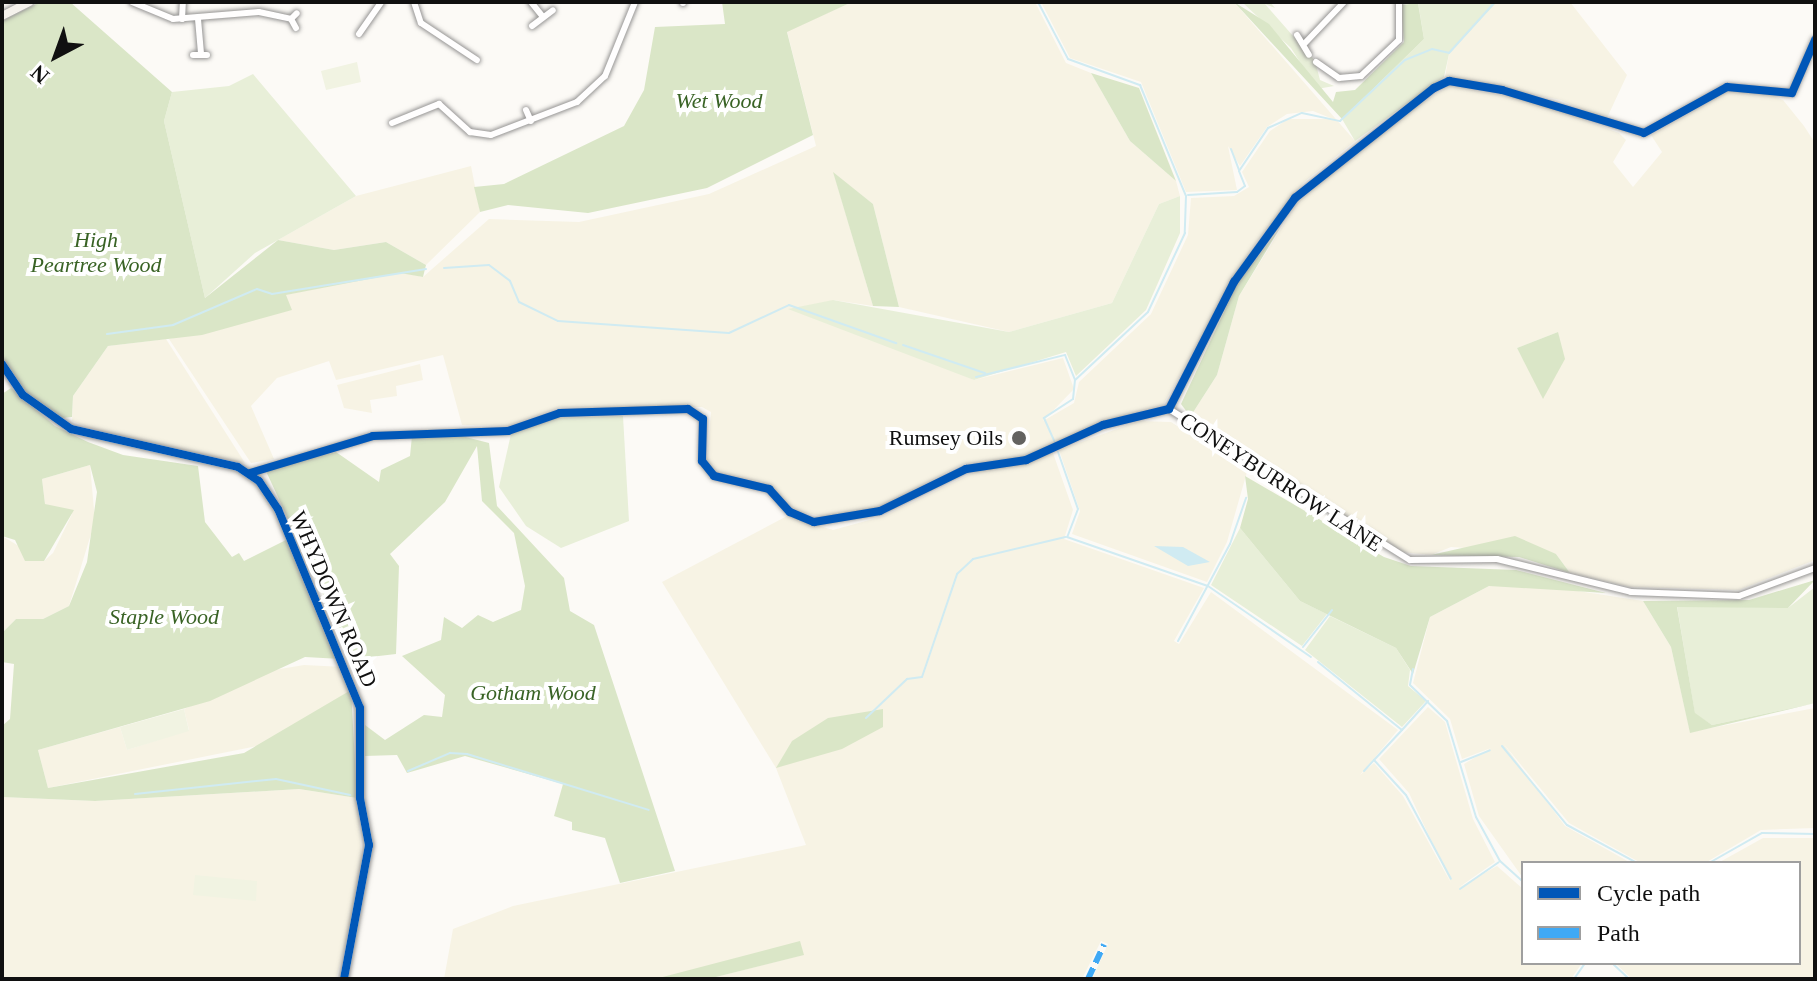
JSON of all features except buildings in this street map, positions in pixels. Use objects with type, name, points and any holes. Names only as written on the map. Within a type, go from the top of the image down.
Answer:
[{"type":"street","points":[[2,16],[30,2]]},
{"type":"street","points":[[132,2],[182,19],[259,12],[291,19],[296,28]]},
{"type":"street","points":[[182,19],[183,2]]},
{"type":"street","points":[[359,34],[381,2]]},
{"type":"street","points":[[414,2],[421,23],[472,52],[477,60]]},
{"type":"street","points":[[531,2],[543,17]]},
{"type":"street","points":[[392,123],[402,116],[439,104],[477,136],[531,121],[598,86],[635,2]]},
{"type":"street","points":[[1305,43],[1344,2]]},
{"type":"street","points":[[1316,62],[1326,72],[1354,81],[1380,59],[1402,33],[1399,2]]},
{"type":"street","points":[[532,26],[553,10]]},
{"type":"street","points":[[291,19],[297,13]]},
{"type":"street","points":[[198,19],[201,55]]},
{"type":"street","points":[[363,24],[374,30]]},
{"type":"street","points":[[1297,35],[1305,43],[1309,55]]},
{"type":"street","points":[[2,364],[23,395],[71,429],[250,473],[373,436],[508,431],[560,413],[688,409],[703,419],[707,471],[769,489],[800,518],[833,524],[880,511],[966,469],[1026,460],[1103,425],[1169,409],[1234,282],[1295,198],[1434,88],[1449,81],[1502,90],[1644,133],[1727,87],[1792,93],[1815,40]]},
{"type":"street","points":[[472,52],[480,44]]},
{"type":"street","points":[[1322,80],[1326,72]]},
{"type":"street","points":[[400,105],[402,116]]},
{"type":"street","points":[[526,110],[531,121]]},
{"type":"street","name":"CONEYBURROW LANE","points":[[1169,409],[1410,560],[1497,559],[1619,590],[1739,596],[1815,568]]},
{"type":"street","name":"WHYDOWN ROAD","points":[[250,473],[293,539],[360,708],[360,798],[369,845],[344,979]]},
{"type":"shaded area","points":[[852,2],[1035,2],[1066,63],[1091,73],[1130,141],[1176,181],[1180,196],[1159,204],[1112,303],[1009,332],[899,307],[873,204],[834,174],[873,306],[833,300],[899,346],[974,380],[1063,358],[1074,389],[1043,421],[1074,403],[1079,382],[1151,314],[1188,235],[1191,198],[1234,196],[1249,187],[1242,172],[1270,131],[1288,119],[1333,119],[1313,111],[1287,114],[1267,127],[1240,166],[1228,146],[1237,190],[1186,192],[1141,82],[1070,58],[1041,2],[1234,2],[1355,141],[1304,182],[1251,249],[1163,405],[1101,422],[1026,457],[963,464],[880,507],[834,518],[798,512],[762,482],[714,472],[707,460],[711,412],[702,407],[560,407],[509,426],[462,425],[443,355],[336,380],[329,361],[277,378],[251,406],[274,459],[251,463],[169,339],[291,310],[285,295],[400,272],[423,277],[489,219],[579,222],[709,194],[816,146],[787,31]]},
{"type":"shaded area","points":[[1497,2],[1570,2],[1627,75],[1606,120],[1561,100],[1445,77],[1449,54]]},
{"type":"shaded area","points":[[1449,86],[1531,100],[1619,133],[1626,140],[1613,162],[1633,187],[1662,152],[1651,135],[1730,90],[1754,88],[1783,100],[1815,143],[1815,560],[1739,590],[1630,587],[1570,573],[1556,554],[1451,547],[1431,555],[1400,552],[1199,428],[1192,414],[1217,375],[1239,296],[1297,203],[1397,119]],"holes":[[[1558,332],[1544,398],[1517,348]]]},
{"type":"shaded area","points":[[471,166],[480,212],[426,265],[386,242],[334,250],[278,240],[356,196]]},
{"type":"shaded area","points":[[166,339],[245,463],[128,442],[72,421],[73,396],[108,346]]},
{"type":"shaded area","points":[[420,364],[423,380],[396,386],[397,396],[370,400],[372,413],[344,408],[337,385]]},
{"type":"shaded area","points":[[1139,421],[1171,422],[1247,472],[1227,542],[1207,582],[1072,534],[1080,511],[1059,450]]},
{"type":"shaded area","points":[[1053,453],[1073,510],[1064,539],[1204,588],[1174,641],[1179,644],[1211,592],[1398,730],[1360,775],[1374,763],[1403,796],[1451,883],[1409,793],[1379,759],[1428,707],[1445,722],[1473,819],[1495,862],[1458,888],[1497,866],[1521,887],[1521,965],[1581,965],[1571,979],[1092,979],[1108,944],[1101,941],[1082,979],[708,979],[803,955],[655,979],[444,979],[453,929],[513,906],[806,845],[776,768],[662,582],[787,516],[833,530],[884,516],[977,471]]},
{"type":"shaded area","points":[[90,465],[95,521],[69,606],[43,619],[16,619],[2,633],[2,536],[44,561],[53,553],[72,514],[45,504],[42,479]]},
{"type":"shaded area","points":[[1519,582],[1643,601],[1671,647],[1690,732],[1815,708],[1815,828],[1761,830],[1708,861],[1637,861],[1569,823],[1503,743],[1565,826],[1627,861],[1521,861],[1521,875],[1479,816],[1464,764],[1491,748],[1462,759],[1450,719],[1413,683],[1430,617],[1489,586]]},
{"type":"shaded area","points":[[304,665],[344,667],[351,690],[267,744],[48,788],[38,750],[120,727],[127,750],[189,730],[184,709],[274,670]]},
{"type":"shaded area","points":[[299,789],[357,798],[363,875],[336,979],[2,979],[2,797],[95,801]]},
{"type":"shaded area","points":[[1763,838],[1815,838],[1815,979],[1632,979],[1617,965],[1801,965],[1801,861],[1722,861]]},
{"type":"green space","name":"High Peartree Wood","points":[[40,2],[70,2],[172,92],[164,121],[205,298],[278,240],[334,250],[386,242],[426,265],[423,277],[400,273],[286,295],[292,310],[202,335],[108,346],[73,396],[72,417],[62,418],[27,394],[2,357],[2,21]]},
{"type":"green space","name":"Wet Wood","points":[[722,2],[852,2],[787,32],[813,135],[707,188],[588,213],[508,205],[480,212],[474,187],[504,184],[624,126],[644,90],[655,27],[725,24]]},
{"type":"green space","points":[[1234,2],[1269,24],[1333,102],[1336,92],[1355,90],[1404,42],[1401,5],[1418,3],[1424,39],[1342,119]]},
{"type":"green space","points":[[1242,2],[1270,2],[1275,8],[1265,4],[1315,61],[1320,80],[1334,86],[1317,89],[1291,48]]},
{"type":"green space","points":[[1418,2],[1497,2],[1449,54],[1444,77],[1355,141],[1342,119],[1424,39]]},
{"type":"green space","points":[[357,62],[361,82],[326,90],[321,71]]},
{"type":"green space","points":[[1091,73],[1139,88],[1176,181],[1130,141]]},
{"type":"green space","points":[[253,74],[356,196],[255,253],[205,298],[164,121],[172,92],[229,86]]},
{"type":"green space","points":[[833,172],[873,204],[899,307],[873,306]]},
{"type":"green space","points":[[1180,196],[1180,233],[1146,310],[1076,376],[1066,352],[974,380],[788,309],[833,300],[1009,332],[1112,303],[1159,204]]},
{"type":"green space","points":[[1280,228],[1239,296],[1217,375],[1192,414],[1199,428],[1181,404],[1237,284]]},
{"type":"green space","points":[[1558,332],[1565,359],[1543,399],[1517,348]]},
{"type":"green space","name":"Staple Wood","points":[[11,388],[55,426],[88,442],[123,455],[198,466],[205,522],[232,557],[239,553],[244,561],[290,538],[341,659],[305,657],[210,701],[38,750],[48,788],[244,753],[351,690],[357,798],[299,789],[95,801],[2,797],[2,726],[10,719],[14,664],[2,662],[2,633],[16,619],[43,619],[69,606],[87,562],[97,492],[90,465],[42,479],[45,504],[74,510],[44,561],[25,561],[15,540],[2,536],[2,394]]},
{"type":"green space","points":[[623,416],[629,521],[561,548],[526,526],[499,487],[511,434],[549,418]]},
{"type":"green space","name":"Gotham Wood","points":[[450,433],[489,443],[497,506],[564,578],[570,611],[594,625],[675,871],[620,883],[605,838],[572,830],[572,822],[554,816],[563,784],[465,756],[407,773],[397,755],[365,756],[365,725],[385,740],[424,715],[442,717],[445,695],[402,656],[441,640],[444,617],[462,628],[478,615],[493,622],[521,610],[525,586],[514,533],[482,501],[477,446],[445,502],[390,554],[399,566],[396,654],[353,659],[265,469],[336,452],[379,482],[381,470],[410,456],[412,436]]},
{"type":"green space","points":[[1245,476],[1384,557],[1411,566],[1516,570],[1606,593],[1489,586],[1430,617],[1413,674],[1396,648],[1300,601],[1240,528],[1248,499]]},
{"type":"green space","points":[[1240,528],[1300,601],[1327,614],[1302,646],[1211,585]]},
{"type":"green space","points":[[1515,536],[1556,554],[1570,573],[1519,557],[1431,555]]},
{"type":"green space","points":[[1815,580],[1788,608],[1677,607],[1695,713],[1712,725],[1815,703],[1690,733],[1671,647],[1643,601],[1749,600]]},
{"type":"green space","points":[[1815,587],[1815,703],[1712,725],[1695,714],[1677,606],[1788,608]]},
{"type":"green space","points":[[1330,616],[1396,648],[1410,670],[1408,686],[1426,701],[1402,727],[1305,650]]},
{"type":"green space","points":[[184,709],[189,731],[127,750],[120,727]]},
{"type":"green space","points":[[883,709],[883,727],[842,749],[776,768],[792,741],[828,718]]},
{"type":"green space","points":[[195,875],[257,881],[256,901],[193,895]]},
{"type":"green space","points":[[800,941],[804,955],[708,979],[655,979]]},
{"type":"water","points":[[1154,546],[1183,547],[1210,562],[1188,566]]},
{"type":"waterway","points":[[1038,2],[1068,59],[1140,85],[1186,196],[1185,233],[1148,312],[1075,380],[1073,399],[1044,418],[1055,443]]},
{"type":"waterway","points":[[1188,195],[1237,192],[1245,186],[1239,171],[1268,128],[1302,113],[1340,121],[1405,60],[1432,49],[1449,53],[1495,2]]},
{"type":"waterway","points":[[1231,149],[1239,170]]},
{"type":"waterway","points":[[444,268],[489,265],[510,281],[519,302],[558,321],[729,333],[789,305],[896,343]]},
{"type":"waterway","points":[[107,334],[173,325],[257,289],[272,294],[426,269]]},
{"type":"waterway","points":[[903,345],[985,373]]},
{"type":"waterway","points":[[976,377],[1065,355],[1075,380]]},
{"type":"waterway","points":[[1058,452],[1078,509],[1067,537],[1208,586],[1311,657]]},
{"type":"waterway","points":[[1178,641],[1230,544],[1246,498]]},
{"type":"waterway","points":[[866,718],[907,679],[922,677],[957,574],[973,559],[1065,537]]},
{"type":"waterway","points":[[1303,647],[1332,610]]},
{"type":"waterway","points":[[1318,662],[1402,730],[1428,701]]},
{"type":"waterway","points":[[1413,669],[1410,685],[1447,721],[1476,817],[1500,861],[1521,880]]},
{"type":"waterway","points":[[1402,730],[1374,760],[1406,795],[1451,879]]},
{"type":"waterway","points":[[1502,746],[1567,825],[1633,861]]},
{"type":"waterway","points":[[1461,762],[1490,750]]},
{"type":"waterway","points":[[408,771],[450,753],[467,754],[649,810]]},
{"type":"waterway","points":[[1364,771],[1374,760]]},
{"type":"waterway","points":[[135,794],[276,779],[350,795]]},
{"type":"waterway","points":[[1713,861],[1762,833],[1815,834]]},
{"type":"waterway","points":[[1460,889],[1499,862]]},
{"type":"waterway","points":[[1574,979],[1584,965]]},
{"type":"waterway","points":[[1614,965],[1629,979]]},
{"type":"marked path","points":[[1088,979],[1104,944]]},
{"type":"cycle path","points":[[250,473],[373,436],[508,431],[560,413],[688,409],[703,419],[702,461],[714,476],[769,489],[790,512],[814,522],[880,511],[966,469],[1026,460],[1103,425],[1169,409],[1234,282],[1295,198],[1434,88],[1449,81],[1502,90],[1644,133],[1727,87],[1792,93],[1815,40]]},
{"type":"cycle path","points":[[2,364],[23,395],[71,429],[238,467],[259,481],[278,509],[360,708],[360,798],[369,845],[344,979]]},
{"type":"place","name":"Rumsey Oils","points":[[1019,438]]}]
